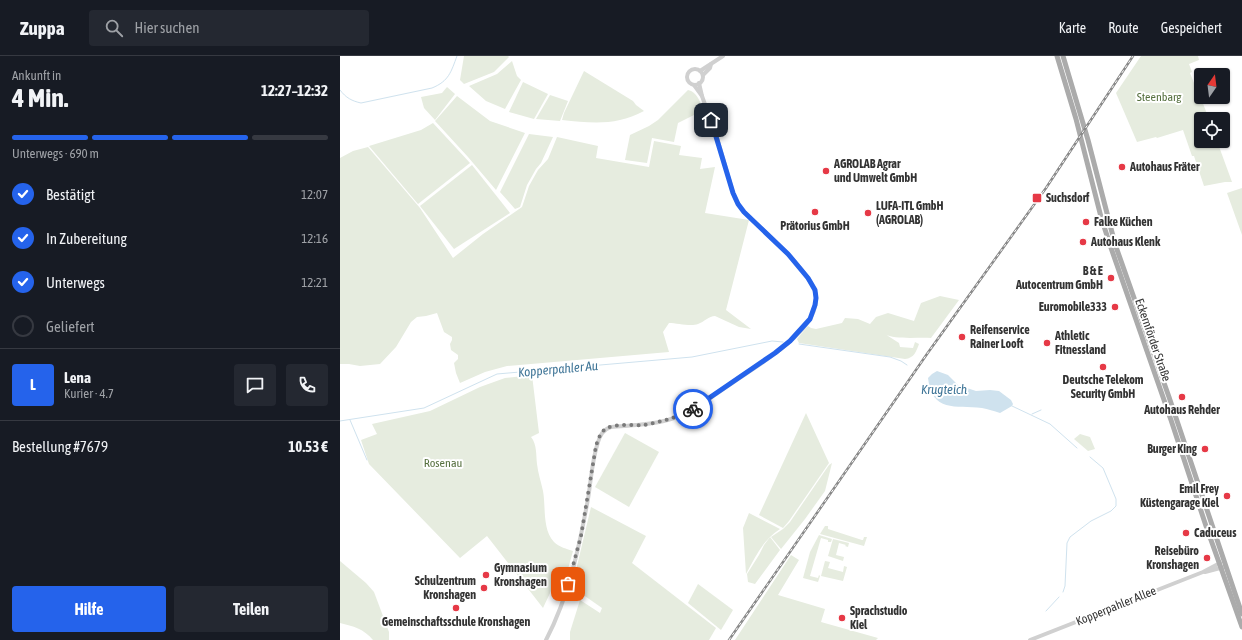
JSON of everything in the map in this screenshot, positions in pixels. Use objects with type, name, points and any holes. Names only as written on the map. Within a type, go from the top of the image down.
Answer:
[{"type":"main road","name":"Eckernförder Straße","points":[[1057,56],[1076,119],[1101,217],[1173,420]]},
{"type":"main road","name":"Eckernförder Straße","points":[[1063,56],[1088,140],[1115,244],[1242,627]]},
{"type":"main road","name":"Eckernförder Straße","points":[[1222,565],[1242,614]]},
{"type":"street","points":[[701,73],[710,68],[711,64],[723,56]]},
{"type":"street","points":[[694,85],[702,80],[701,73],[697,69],[693,69],[688,73],[687,77],[688,81],[694,85],[702,96]]},
{"type":"street","points":[[546,640],[559,612],[571,576],[587,506],[596,446],[605,430],[611,427],[655,423],[674,418],[692,409],[775,353],[805,327],[812,316],[816,298],[814,287],[788,254],[744,212],[738,204],[733,193],[699,83]]},
{"type":"street","name":"Kopperpahler Allee","points":[[1030,640],[1222,565]]},
{"type":"green space","points":[[464,56],[509,57],[494,72],[464,84],[460,80]]},
{"type":"green space","name":"Steenbarg","points":[[1141,56],[1198,56],[1199,60],[1189,64],[1192,72],[1190,73],[1194,83],[1194,104],[1203,104],[1206,112],[1194,112],[1194,148],[1220,148],[1232,182],[1204,186],[1183,130],[1137,142],[1116,93]]},
{"type":"green space","points":[[512,61],[517,76],[521,80],[505,109],[486,101],[469,86],[497,74]]},
{"type":"green space","points":[[584,71],[633,101],[644,111],[634,116],[614,121],[584,122],[562,120]]},
{"type":"green space","points":[[523,82],[548,94],[534,119],[509,112]]},
{"type":"green space","points":[[447,87],[455,94],[435,120],[424,108],[421,97],[442,93]]},
{"type":"green space","points":[[688,90],[696,95],[704,110],[678,123],[674,142],[652,138],[647,163],[625,160],[630,135],[658,120]]},
{"type":"green space","points":[[550,95],[568,101],[560,121],[536,119]]},
{"type":"green space","points":[[457,96],[490,121],[525,133],[496,190],[435,121]]},
{"type":"green space","points":[[433,123],[470,163],[418,204],[369,146],[421,130]]},
{"type":"green space","points":[[529,134],[553,137],[541,163],[527,185],[520,207],[515,209],[500,192]]},
{"type":"green space","points":[[557,137],[598,146],[596,158],[649,167],[654,141],[681,146],[679,155],[702,158],[700,169],[715,167],[705,213],[749,220],[726,310],[751,329],[739,327],[715,316],[695,325],[669,323],[663,332],[669,352],[507,366],[485,372],[460,383],[454,363],[458,359],[458,355],[451,350],[450,344],[452,337],[444,332],[437,313],[417,317],[411,322],[396,347],[380,364],[360,366],[340,364],[340,158],[353,151],[368,147],[420,208],[453,258],[483,234],[522,207],[529,186],[538,170],[548,159]]},
{"type":"green space","points":[[472,165],[510,213],[454,249],[420,206]]},
{"type":"green space","points":[[1242,188],[1242,235],[1227,193]]},
{"type":"green space","points":[[940,296],[959,300],[931,338],[900,338],[885,334],[899,343],[900,347],[913,348],[915,342],[919,344],[914,354],[905,359],[799,343],[797,339],[808,326],[816,329],[842,323],[845,318],[858,319],[870,324],[876,317],[888,313],[914,321],[921,303]]},
{"type":"green space","name":"Rosenau","points":[[532,375],[539,433],[531,437],[535,446],[537,467],[543,491],[546,524],[550,537],[556,544],[573,551],[565,580],[560,576],[557,578],[543,608],[487,536],[460,558],[369,464],[361,440],[377,434],[372,424],[430,411],[480,387],[505,378]]},
{"type":"green space","points":[[806,413],[829,463],[783,528],[759,515]]},
{"type":"green space","points":[[625,433],[659,452],[629,507],[595,487]]},
{"type":"green space","points":[[1080,434],[1090,437],[1095,449],[1088,451],[1074,439]]},
{"type":"green space","points":[[832,463],[825,491],[781,549],[771,537],[790,522],[829,465]]},
{"type":"green space","points":[[591,507],[646,536],[632,563],[716,628],[709,640],[570,640],[570,632],[580,600],[600,613],[602,608],[572,587]]},
{"type":"green space","points":[[749,513],[780,529],[764,544],[756,555],[746,574],[743,528]]},
{"type":"green space","points":[[825,526],[828,526],[828,529],[862,540],[864,537],[867,537],[864,546],[820,534]]},
{"type":"green space","points":[[819,535],[832,539],[831,542],[828,542],[828,540],[821,538],[810,576],[818,578],[819,575],[818,582],[803,578],[810,552]]},
{"type":"green space","points":[[770,537],[780,550],[755,584],[748,582],[747,574]]},
{"type":"green space","points":[[833,539],[849,543],[848,547],[839,543],[836,555],[844,557],[843,561],[828,556]]},
{"type":"green space","points":[[791,555],[799,560],[778,595],[825,609],[821,622],[878,638],[876,640],[735,640]]},
{"type":"green space","points":[[340,561],[366,583],[374,592],[389,632],[389,640],[373,640],[370,636],[358,628],[340,623]]},
{"type":"green space","points":[[825,561],[830,562],[828,568],[843,572],[844,566],[847,567],[843,581],[821,576]]},
{"type":"green space","points":[[698,584],[733,610],[721,630],[688,603]]},
{"type":"water","name":"Krugteich","points":[[937,371],[948,375],[958,385],[976,391],[999,391],[1011,400],[1013,404],[1000,413],[989,409],[946,405],[934,397],[930,389],[928,378]]},
{"type":"waterway","points":[[340,90],[349,99],[361,103],[432,88],[446,79],[457,56]]},
{"type":"waterway","name":"Kopperpahler Au","points":[[340,421],[424,408],[497,374],[692,357],[772,341],[783,342]]},
{"type":"waterway","name":"Kopperpahler Au","points":[[799,344],[890,357],[907,365]]},
{"type":"waterway","name":"Kopperpahler Au","points":[[1012,406],[1050,424],[1077,448]]},
{"type":"waterway","points":[[1032,414],[1041,410]]},
{"type":"waterway","points":[[350,420],[367,460]]},
{"type":"waterway","name":"Kopperpahler Au","points":[[1063,592],[1065,586],[1067,543],[1070,537],[1091,521],[1111,511],[1116,506],[1116,499],[1103,468],[1090,457]]},
{"type":"waterway","name":"Kopperpahler Au","points":[[1046,611],[1059,597]]},
{"type":"railway","points":[[729,640],[927,354],[1046,188],[1133,56]]},
{"type":"way so far","points":[[568,584],[581,536],[596,446],[602,434],[605,430],[611,427],[655,423],[674,418],[693,409]]},
{"type":"place","name":"Autohaus Fräter","points":[[1122,167]]},
{"type":"place","name":"AGROLAB Agrar und Umwelt GmbH","points":[[826,171]]},
{"type":"place","name":"Suchsdorf","points":[[1037,198]]},
{"type":"place","name":"Prätorius GmbH","points":[[815,212]]},
{"type":"place","name":"LUFA-ITL GmbH (AGROLAB)","points":[[868,213]]},
{"type":"place","name":"Falke Küchen","points":[[1086,222]]},
{"type":"place","name":"Autohaus Klenk","points":[[1083,242]]},
{"type":"place","name":"B & E Autocentrum GmbH","points":[[1111,278]]},
{"type":"place","name":"Euromobile333","points":[[1115,307]]},
{"type":"place","name":"Reifenservice Rainer Looft","points":[[962,337]]},
{"type":"place","name":"Athletic Fitnessland","points":[[1047,343]]},
{"type":"place","name":"Deutsche Telekom Security GmbH","points":[[1103,367]]},
{"type":"place","name":"Autohaus Rehder","points":[[1182,397]]},
{"type":"place","name":"Burger King","points":[[1205,449]]},
{"type":"place","name":"Emil Frey Küstengarage Kiel","points":[[1227,496]]},
{"type":"place","name":"Caduceus","points":[[1186,533]]},
{"type":"place","name":"Reisebüro Kronshagen","points":[[1207,558]]},
{"type":"place","name":"Gymnasium Kronshagen","points":[[486,575]]},
{"type":"place","name":"Schulzentrum Kronshagen","points":[[484,588]]},
{"type":"place","name":"Gemeinschaftsschule Kronshagen","points":[[456,608]]},
{"type":"place","name":"Sprachstudio Kiel","points":[[842,618]]},
{"type":"route","points":[[693,409],[775,353],[790,341],[805,327],[810,319],[814,312],[816,298],[814,287],[808,278],[788,254],[744,212],[738,204],[724,166],[711,120]]}]
